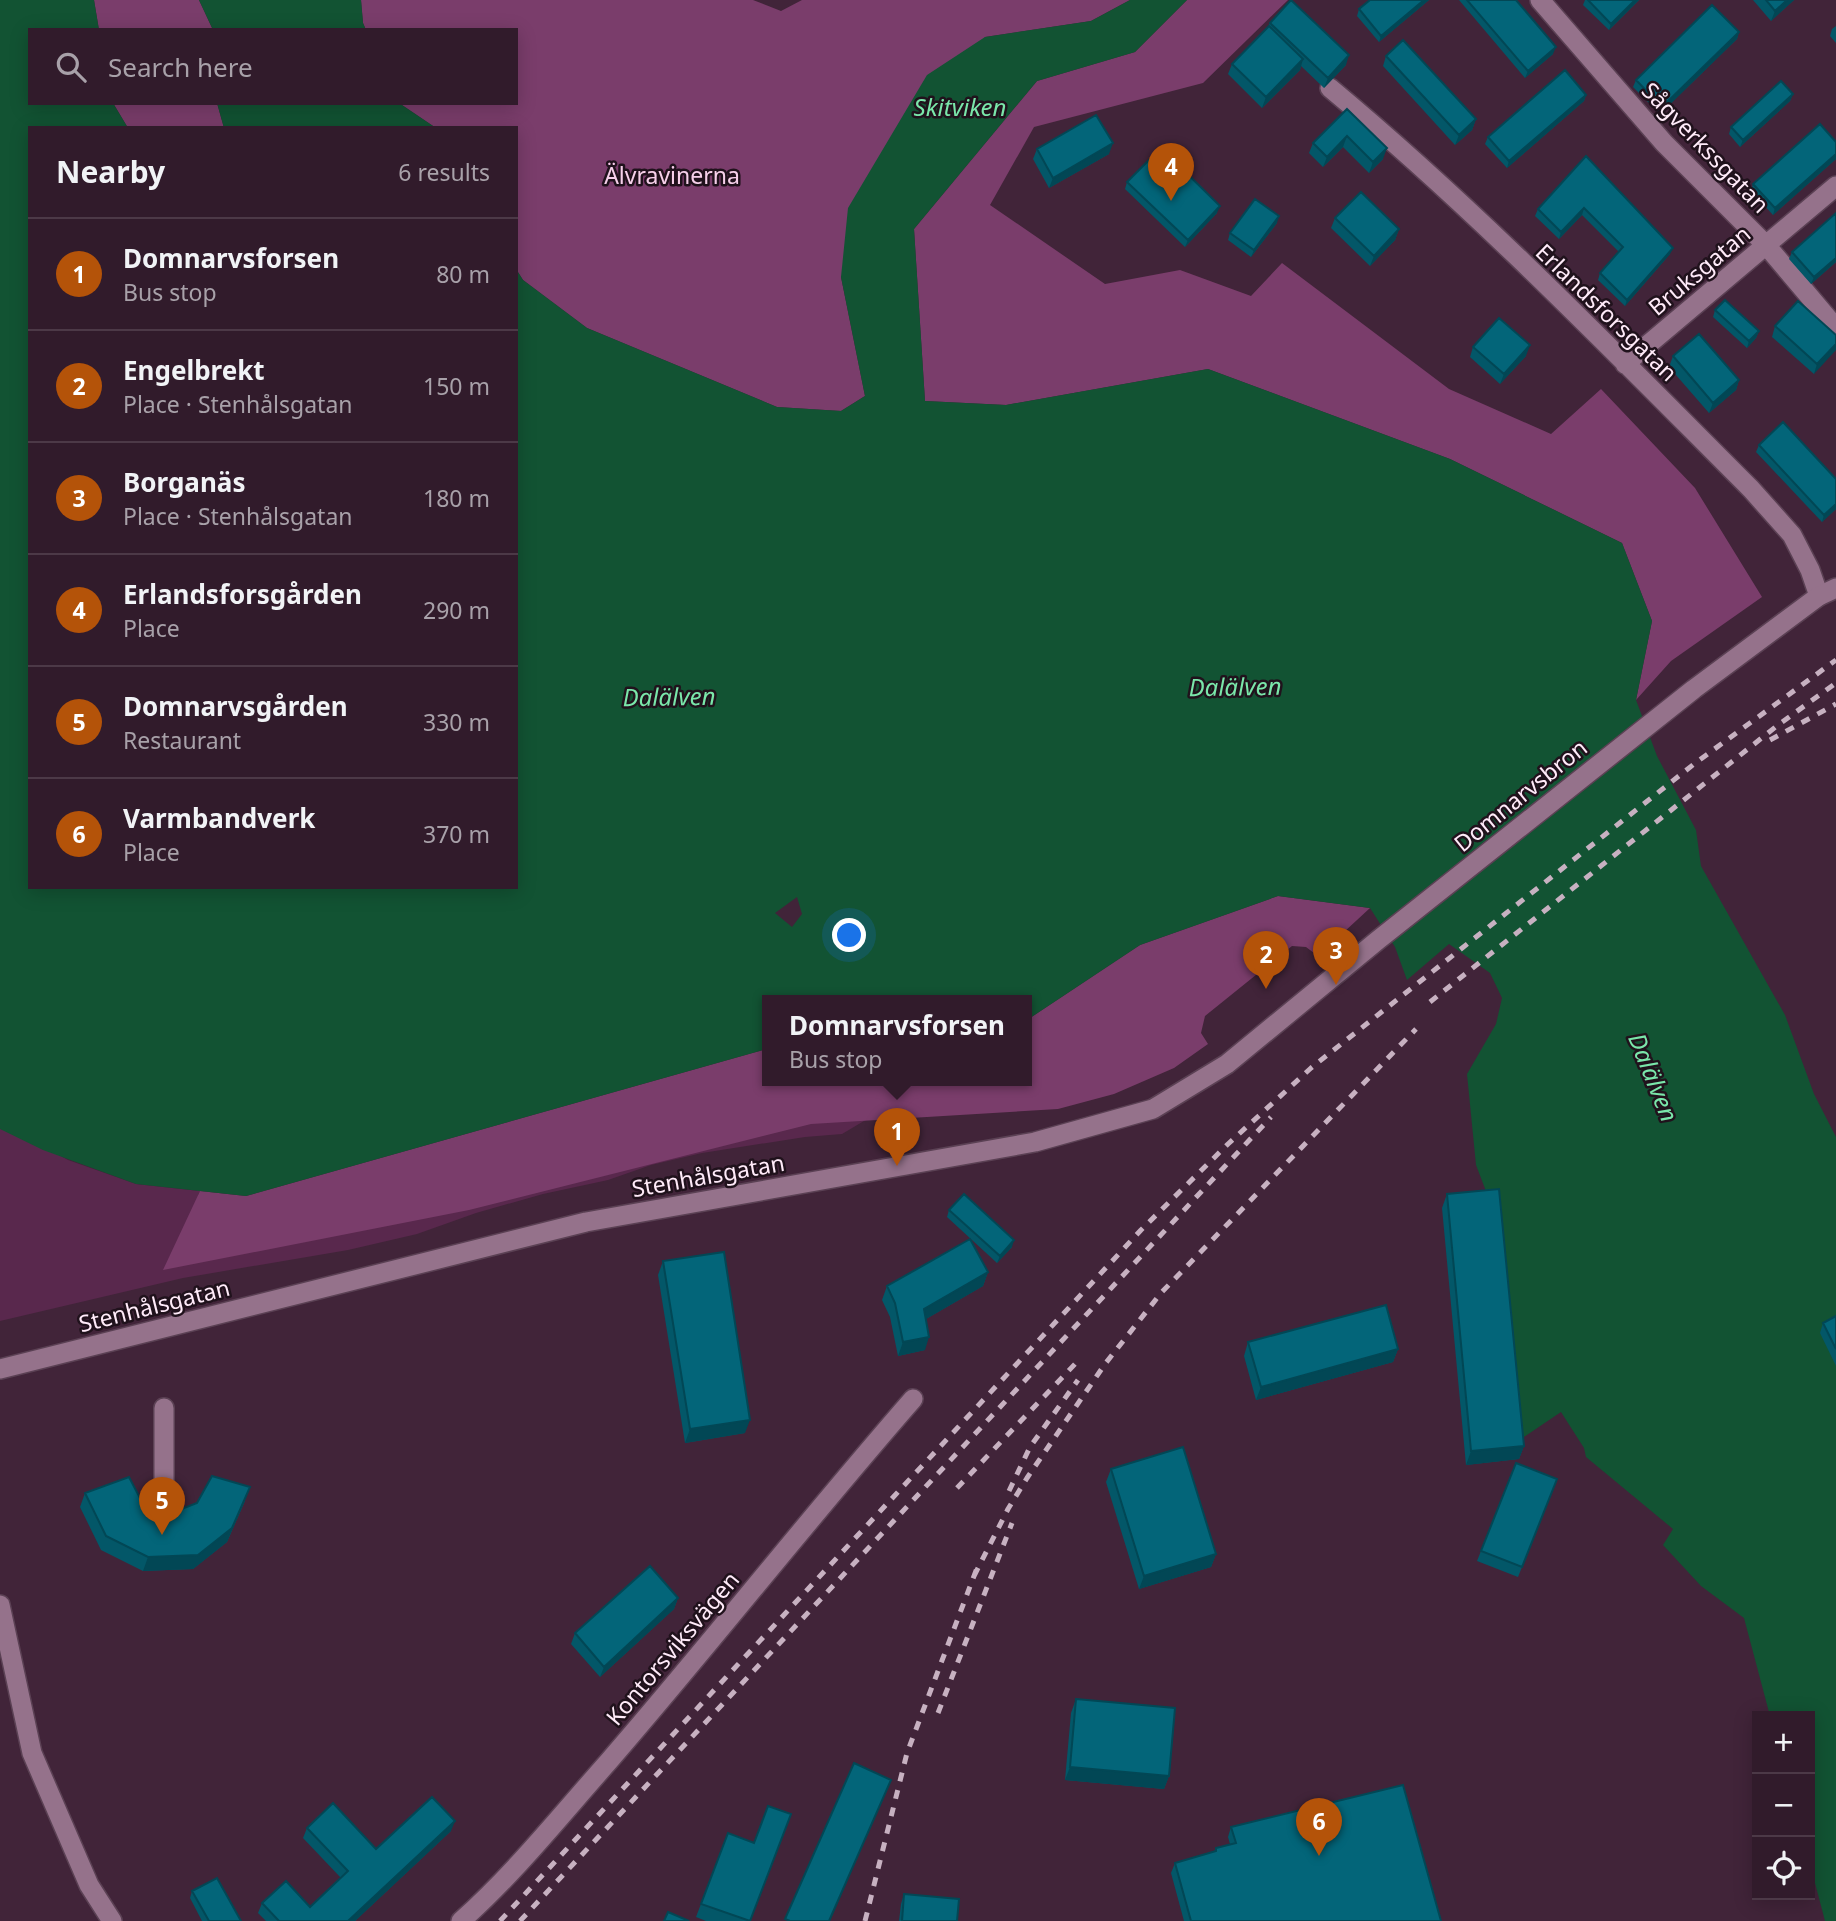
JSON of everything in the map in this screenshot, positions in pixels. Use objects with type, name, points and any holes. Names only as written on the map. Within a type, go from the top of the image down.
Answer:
[{"type":"street","name":"Sågverkssgatan","points":[[1540,0],[1664,143],[1766,245],[1836,328]]},
{"type":"street","name":"Erlandsforsgatan","points":[[1330,88],[1377,127],[1479,221],[1751,489],[1792,535],[1810,570],[1828,592]]},
{"type":"street","name":"Bruksgatan","points":[[1625,364],[1836,186]]},
{"type":"street","name":"Domnarvsbron","points":[[1378,940],[1693,689],[1828,592]]},
{"type":"street","name":"Stenhålsgatan","points":[[0,1369],[586,1222],[1035,1142],[1153,1109],[1227,1064],[1378,940]]},
{"type":"street","name":"Kontorsviksvägen","points":[[461,1921],[535,1846],[639,1726],[841,1481],[913,1399]]},
{"type":"street","points":[[164,1408],[164,1498]]},
{"type":"street","points":[[0,1605],[32,1753],[89,1885],[112,1921]]},
{"type":"shaded area","points":[[762,1081],[762,1086],[786,1086],[874,1115],[842,1134],[702,1153],[476,1213],[417,1234],[348,1250],[183,1278],[0,1321],[0,1122],[68,1160],[136,1184],[200,1191],[198,1195],[239,1200]]},
{"type":"green space","points":[[94,0],[199,0],[212,28],[99,28]]},
{"type":"green space","name":"Älvravinerna","points":[[361,0],[753,0],[781,11],[802,0],[1130,0],[1091,21],[985,37],[841,277],[865,396],[841,411],[777,407],[587,328],[523,280],[518,272],[518,126],[433,126],[402,105],[518,105],[518,28],[365,28]]},
{"type":"green space","points":[[1187,0],[1288,0],[1203,83],[1034,127],[990,205],[1105,284],[1180,270],[1251,296],[1282,263],[1449,389],[1551,434],[1601,389],[1695,488],[1762,597],[1671,661],[1636,700],[1652,621],[1622,543],[1450,459],[1208,369],[1006,405],[925,401],[914,229],[1037,81],[1135,52]]},
{"type":"green space","points":[[114,105],[218,105],[223,126],[127,126]]},
{"type":"green space","points":[[1278,896],[1370,908],[1318,956],[1306,947],[1292,946],[1205,1016],[1201,1033],[1208,1044],[1174,1068],[1114,1094],[1058,1109],[811,1124],[469,1210],[163,1270],[200,1191],[246,1196],[762,1050],[762,1086],[1032,1086],[1032,1017],[1140,945]]},
{"type":"water","points":[[0,0],[94,0],[99,28],[28,28],[28,105],[114,105],[127,126],[28,126],[28,889],[518,889],[518,272],[523,280],[587,328],[777,407],[841,411],[865,396],[841,277],[848,208],[927,75],[985,37],[1091,21],[1130,0],[1187,0],[1135,52],[1037,81],[914,229],[925,401],[1006,405],[1208,369],[1450,459],[1622,543],[1652,621],[1636,700],[1657,756],[1696,830],[1701,866],[1785,1015],[1814,1094],[1836,1137],[1836,1921],[1825,1921],[1815,1883],[1815,1711],[1769,1711],[1744,1618],[1701,1586],[1663,1545],[1673,1529],[1586,1457],[1584,1448],[1561,1412],[1515,1443],[1492,1207],[1476,1165],[1467,1074],[1496,1024],[1502,998],[1490,973],[1449,944],[1407,980],[1395,947],[1370,908],[1278,896],[1140,945],[1032,1017],[1032,995],[762,995],[762,1050],[246,1196],[136,1184],[43,1150],[0,1129]],"holes":[[[797,897],[802,914],[792,927],[775,913]]]},
{"type":"water","points":[[199,0],[361,0],[365,28],[212,28]]},
{"type":"water","points":[[218,105],[402,105],[433,126],[223,126]]},
{"type":"building","points":[[1291,0],[1349,55],[1328,78],[1270,23]]},
{"type":"building","points":[[1370,0],[1424,0],[1381,36],[1359,9]]},
{"type":"building","points":[[1467,0],[1516,0],[1556,47],[1528,71]]},
{"type":"building","points":[[1588,0],[1635,0],[1611,24]]},
{"type":"building","points":[[1766,0],[1787,0],[1775,11]]},
{"type":"building","points":[[1712,5],[1739,32],[1662,107],[1636,80]]},
{"type":"building","points":[[1269,26],[1303,59],[1266,97],[1232,64]]},
{"type":"building","points":[[1403,40],[1476,119],[1459,135],[1386,56]]},
{"type":"building","points":[[1565,70],[1586,95],[1509,161],[1488,137]]},
{"type":"building","points":[[1781,81],[1793,94],[1743,140],[1731,127]]},
{"type":"building","points":[[1347,109],[1387,148],[1373,162],[1347,136],[1327,157],[1313,143]]},
{"type":"building","points":[[1096,115],[1113,143],[1053,178],[1037,149]]},
{"type":"building","points":[[1820,124],[1836,142],[1836,154],[1775,208],[1753,184]]},
{"type":"building","points":[[1161,148],[1220,206],[1188,240],[1127,182]]},
{"type":"building","points":[[1586,156],[1673,248],[1627,300],[1600,273],[1623,247],[1584,208],[1561,232],[1538,209]]},
{"type":"building","points":[[1361,192],[1399,229],[1374,256],[1335,218]]},
{"type":"building","points":[[1255,199],[1279,216],[1254,250],[1230,233]]},
{"type":"building","points":[[1836,213],[1836,258],[1814,277],[1792,252]]},
{"type":"building","points":[[1725,300],[1759,331],[1749,341],[1715,310]]},
{"type":"building","points":[[1798,301],[1836,335],[1836,344],[1817,364],[1775,326]]},
{"type":"building","points":[[1499,318],[1530,345],[1504,374],[1473,347]]},
{"type":"building","points":[[1699,334],[1739,380],[1713,403],[1673,356]]},
{"type":"building","points":[[1783,422],[1836,479],[1836,504],[1824,515],[1759,445]]},
{"type":"building","points":[[1499,1189],[1524,1446],[1471,1451],[1447,1194]]},
{"type":"building","points":[[964,1194],[1014,1240],[1000,1256],[949,1210]]},
{"type":"building","points":[[970,1239],[988,1272],[924,1309],[929,1337],[903,1342],[895,1303],[887,1286]]},
{"type":"building","points":[[724,1252],[750,1420],[690,1429],[663,1261]]},
{"type":"building","points":[[1386,1305],[1398,1349],[1261,1387],[1248,1342]]},
{"type":"building","points":[[1836,1316],[1836,1349],[1823,1323]]},
{"type":"building","points":[[1183,1447],[1216,1554],[1144,1576],[1111,1469]]},
{"type":"building","points":[[1516,1463],[1557,1479],[1522,1567],[1481,1551]]},
{"type":"building","points":[[212,1476],[250,1487],[232,1528],[198,1555],[148,1557],[106,1536],[85,1493],[129,1477],[142,1502],[169,1514],[197,1503]]},
{"type":"building","points":[[650,1566],[678,1598],[604,1667],[575,1633]]},
{"type":"building","points":[[1076,1699],[1175,1708],[1169,1776],[1070,1767]]},
{"type":"building","points":[[854,1763],[891,1780],[829,1921],[785,1919]]},
{"type":"building","points":[[1403,1785],[1441,1921],[1191,1921],[1175,1863],[1236,1843],[1231,1827]]},
{"type":"building","points":[[432,1797],[455,1821],[348,1921],[279,1921],[262,1903],[286,1881],[310,1907],[348,1871],[307,1828],[333,1803],[376,1849]]},
{"type":"building","points":[[768,1806],[791,1814],[750,1921],[701,1904],[728,1833],[754,1843]]},
{"type":"building","points":[[217,1878],[241,1921],[209,1921],[192,1891]]},
{"type":"building","points":[[904,1894],[959,1899],[957,1921],[902,1921]]},
{"type":"building","points":[[668,1912],[689,1921],[664,1921]]},
{"type":"railway","points":[[500,1921],[1141,1230],[1228,1144],[1311,1068],[1694,764],[1836,660]]},
{"type":"railway","points":[[1430,1002],[1778,725],[1836,683]]},
{"type":"railway","points":[[1770,740],[1836,704]]},
{"type":"railway","points":[[974,1576],[1027,1478],[1105,1364],[1161,1293],[1416,1029]]},
{"type":"railway","points":[[520,1921],[1271,1117]]},
{"type":"railway","points":[[957,1488],[1075,1364]]},
{"type":"railway","points":[[1009,1491],[1030,1447],[1078,1380]]},
{"type":"railway","points":[[938,1713],[1012,1523]]},
{"type":"railway","points":[[865,1921],[907,1753],[977,1568]]},
{"type":"place","name":"Erlandsforsgården","points":[[1171,201]]},
{"type":"place","name":"Borganäs","points":[[1336,985]]},
{"type":"place","name":"Engelbrekt","points":[[1266,989]]},
{"type":"place","name":"Domnarvsforsen","points":[[897,1166]]},
{"type":"place","name":"Domnarvsgården","points":[[162,1535]]},
{"type":"place","name":"Varmbandverk","points":[[1319,1856]]},
{"type":"water label","name":"Skitviken","points":[[960,106]]},
{"type":"water label","name":"Dalälven","points":[[1235,686]]},
{"type":"water label","name":"Dalälven","points":[[669,696]]},
{"type":"water label","name":"Dalälven","points":[[1654,1077]]}]
